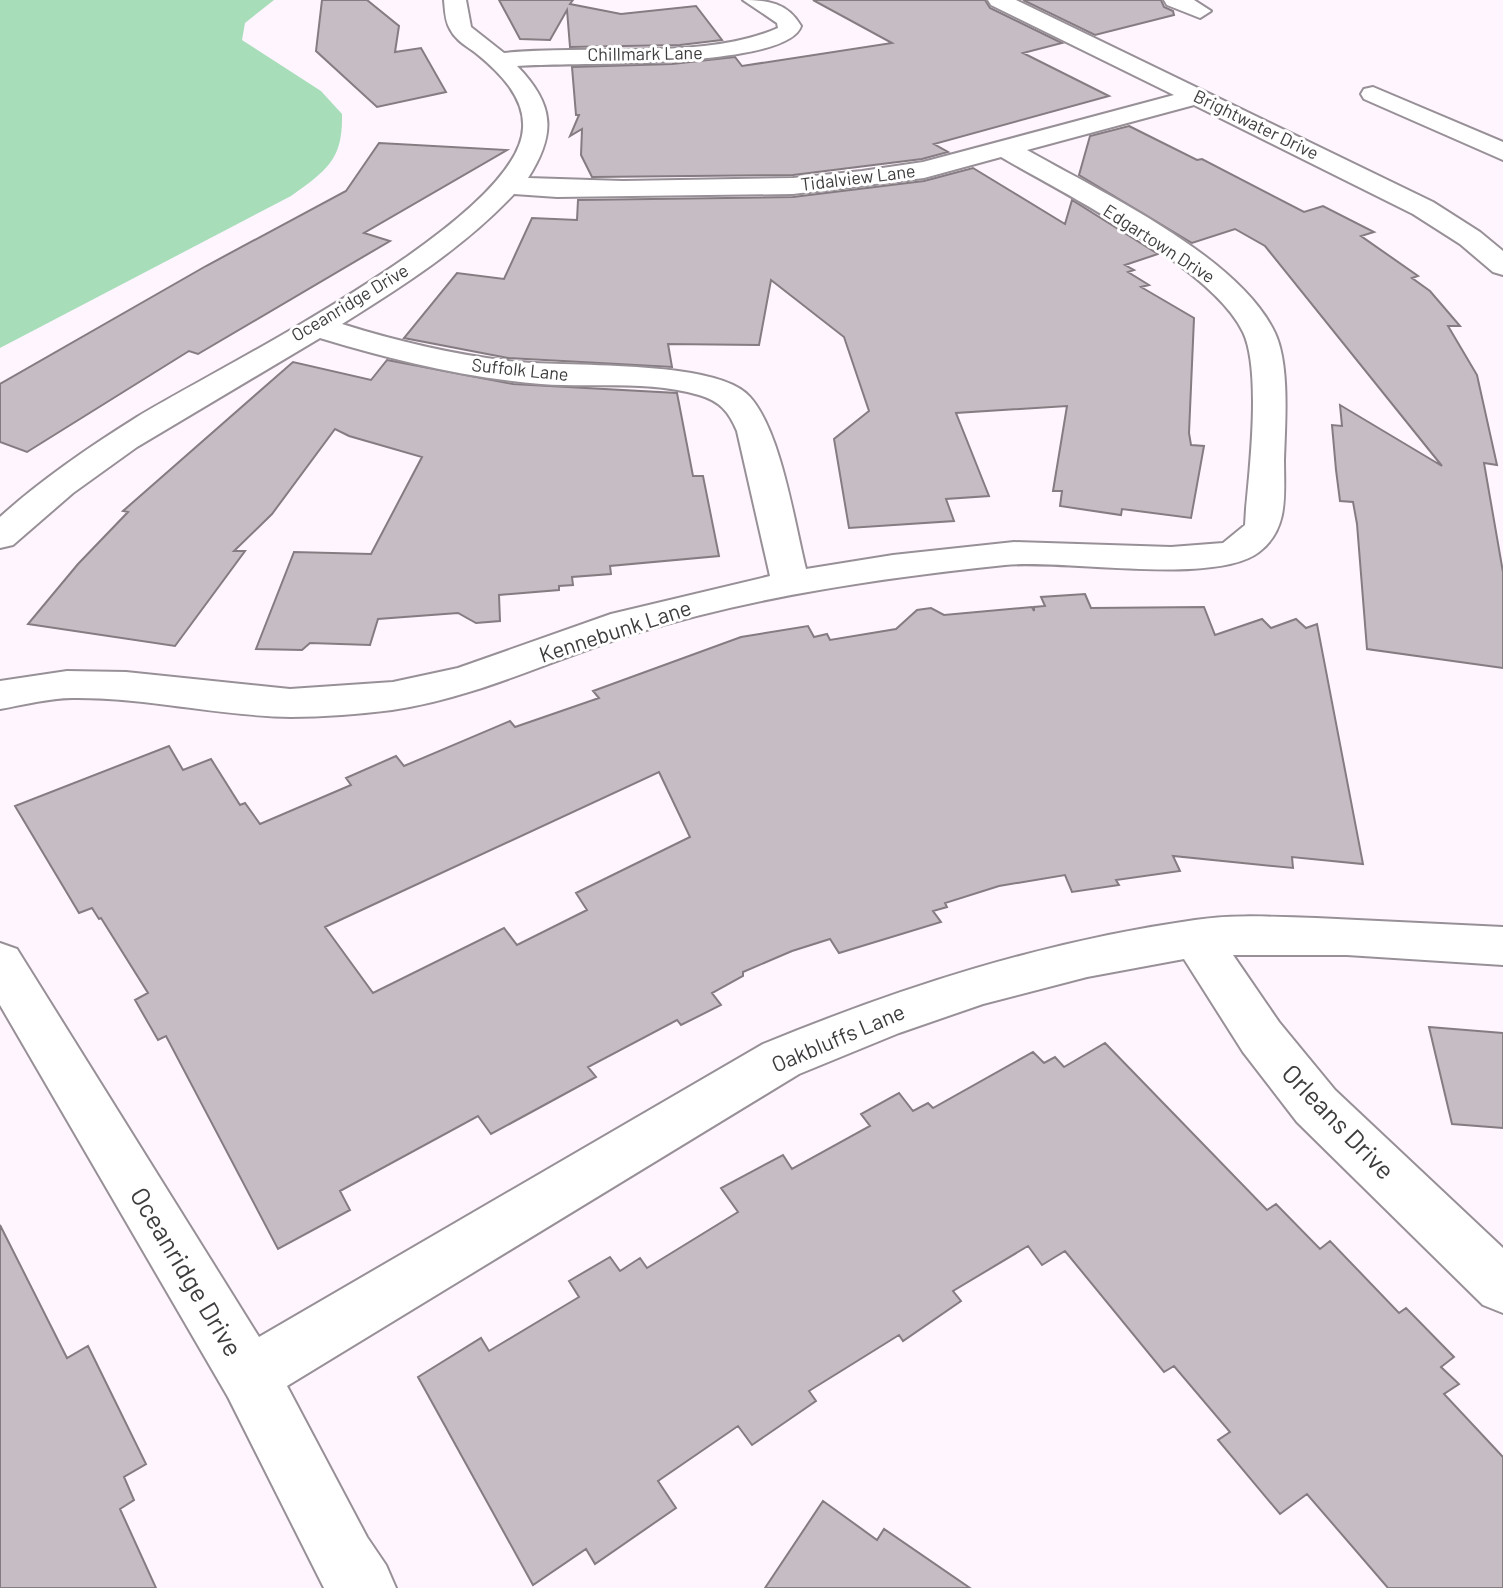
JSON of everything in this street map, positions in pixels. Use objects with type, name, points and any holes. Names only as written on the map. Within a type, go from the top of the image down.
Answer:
[{"type":"street","name":"Oceanridge Drive","points":[[0,537],[32,506],[87,465],[168,412],[403,272],[459,233],[509,185],[535,139],[534,110],[523,86],[462,30],[455,0]]},
{"type":"street","name":"Chillmark Lane","points":[[499,61],[545,56],[715,52],[772,40],[788,32],[790,26],[786,19],[754,0]]},
{"type":"street","name":"Brightwater Drive","points":[[999,0],[1423,208],[1470,238],[1503,266]]},
{"type":"street","points":[[1175,0],[1200,11]]},
{"type":"street","points":[[1373,94],[1503,152]]},
{"type":"street","name":"Tidalview Lane","points":[[509,185],[557,189],[793,186],[924,170],[1196,97]]},
{"type":"street","name":"Edgartown Drive","points":[[1005,149],[1173,248],[1213,276],[1242,305],[1260,334],[1265,365],[1263,527],[1248,543],[1232,553]]},
{"type":"street","name":"Suffolk Lane","points":[[314,326],[402,353],[474,366],[536,374],[702,385],[729,394],[746,413],[754,431],[791,583]]},
{"type":"street","name":"Kennebunk Lane","points":[[0,695],[67,684],[126,686],[290,703],[393,696],[467,679],[625,623],[791,583],[893,566],[1014,553],[1171,558],[1232,553]]},
{"type":"street","name":"Oakbluffs Lane","points":[[249,1376],[781,1059],[863,1024],[940,997],[1040,968],[1196,938],[1310,935],[1503,946]]},
{"type":"street","name":"Orleans Drive","points":[[1196,938],[1261,1037],[1316,1106],[1503,1286]]},
{"type":"street","name":"Oceanridge Drive","points":[[0,962],[249,1376],[344,1560],[363,1588]]},
{"type":"green space","points":[[0,0],[274,0],[245,23],[242,40],[321,91],[342,114],[340,143],[336,153],[323,171],[291,196],[0,348]]},
{"type":"building","points":[[322,0],[367,0],[399,26],[395,52],[421,48],[446,92],[377,107],[316,51]]},
{"type":"building","points":[[499,0],[573,0],[570,4],[621,14],[696,6],[722,40],[680,45],[570,47],[567,10],[550,40],[520,39]]},
{"type":"building","points":[[813,0],[985,0],[990,8],[1062,43],[1023,53],[1109,96],[934,144],[948,152],[922,159],[793,175],[592,177],[581,155],[582,129],[570,136],[579,115],[576,115],[572,67],[672,64],[735,57],[742,66],[892,43]]},
{"type":"building","points":[[1023,0],[1161,0],[1174,15],[1095,35]]},
{"type":"building","points":[[1129,126],[1197,160],[1202,159],[1304,212],[1323,206],[1374,232],[1361,236],[1418,276],[1412,278],[1430,291],[1460,326],[1448,326],[1477,375],[1497,465],[1484,463],[1503,572],[1503,668],[1367,649],[1357,524],[1353,502],[1340,501],[1336,470],[1332,425],[1342,426],[1340,405],[1442,466],[1265,246],[1235,229],[1192,243],[1079,175],[1090,136]]},
{"type":"building","points":[[379,143],[507,150],[364,233],[390,241],[198,354],[189,351],[27,452],[0,442],[0,384],[206,266],[346,191]]},
{"type":"building","points":[[973,168],[1065,224],[1072,200],[1158,254],[1125,265],[1134,270],[1128,272],[1149,285],[1141,287],[1194,318],[1189,433],[1191,445],[1204,446],[1191,518],[1122,509],[1121,515],[1060,506],[1062,491],[1053,491],[1067,406],[956,413],[989,496],[946,499],[954,521],[849,528],[834,439],[869,411],[844,337],[771,280],[759,345],[668,344],[672,367],[508,358],[404,338],[457,273],[504,279],[532,218],[577,220],[578,200],[793,197],[924,181]]},
{"type":"building","points":[[387,360],[513,384],[677,393],[693,476],[703,476],[719,556],[610,566],[611,574],[572,577],[573,585],[559,586],[559,590],[499,595],[500,621],[476,623],[458,613],[378,619],[370,645],[310,643],[302,650],[256,649],[294,552],[371,554],[422,457],[335,429],[272,514],[234,551],[245,551],[175,646],[28,624],[78,564],[128,512],[123,511],[293,362],[371,380]]},
{"type":"building","points":[[1085,594],[1091,608],[1204,607],[1215,635],[1262,619],[1271,628],[1296,619],[1306,628],[1317,624],[1363,864],[1292,857],[1293,868],[1173,856],[1180,871],[1116,880],[1119,885],[1072,892],[1065,875],[999,886],[945,903],[947,907],[933,911],[941,922],[839,953],[830,939],[792,951],[743,972],[743,976],[712,993],[721,1005],[681,1025],[677,1020],[588,1067],[596,1077],[491,1134],[478,1116],[340,1191],[350,1210],[278,1249],[166,1036],[158,1040],[135,1000],[148,993],[101,918],[92,908],[79,913],[15,806],[169,746],[183,770],[211,759],[240,805],[245,803],[260,824],[351,785],[346,778],[396,756],[404,766],[510,721],[515,727],[599,698],[593,691],[741,637],[808,626],[814,637],[827,634],[830,640],[896,629],[917,610],[931,608],[944,615],[1032,607],[1034,611],[1034,607],[1045,606],[1041,597]],"holes":[[[659,772],[690,837],[576,893],[587,910],[517,945],[504,928],[373,993],[325,927]]]},
{"type":"building","points":[[1429,1027],[1503,1033],[1503,1128],[1452,1124]]},
{"type":"building","points":[[1105,1043],[1267,1210],[1276,1204],[1320,1249],[1330,1241],[1399,1313],[1406,1308],[1454,1357],[1441,1367],[1459,1384],[1444,1394],[1503,1457],[1503,1588],[1388,1588],[1307,1494],[1280,1514],[1218,1440],[1230,1432],[1174,1366],[1164,1372],[1065,1251],[1042,1265],[1028,1246],[953,1291],[961,1301],[903,1341],[899,1335],[809,1391],[816,1401],[752,1445],[738,1426],[658,1481],[676,1508],[595,1564],[586,1549],[533,1585],[418,1377],[481,1338],[489,1351],[579,1297],[569,1281],[610,1257],[620,1271],[640,1258],[647,1268],[738,1212],[721,1188],[783,1155],[792,1169],[870,1126],[861,1114],[899,1093],[913,1111],[928,1103],[933,1108],[1033,1052],[1044,1063],[1055,1057],[1064,1067]]},
{"type":"building","points":[[0,1225],[67,1358],[88,1346],[146,1464],[124,1477],[134,1500],[120,1509],[156,1588],[0,1588]]},
{"type":"building","points":[[823,1501],[877,1540],[884,1529],[970,1588],[765,1588]]}]
